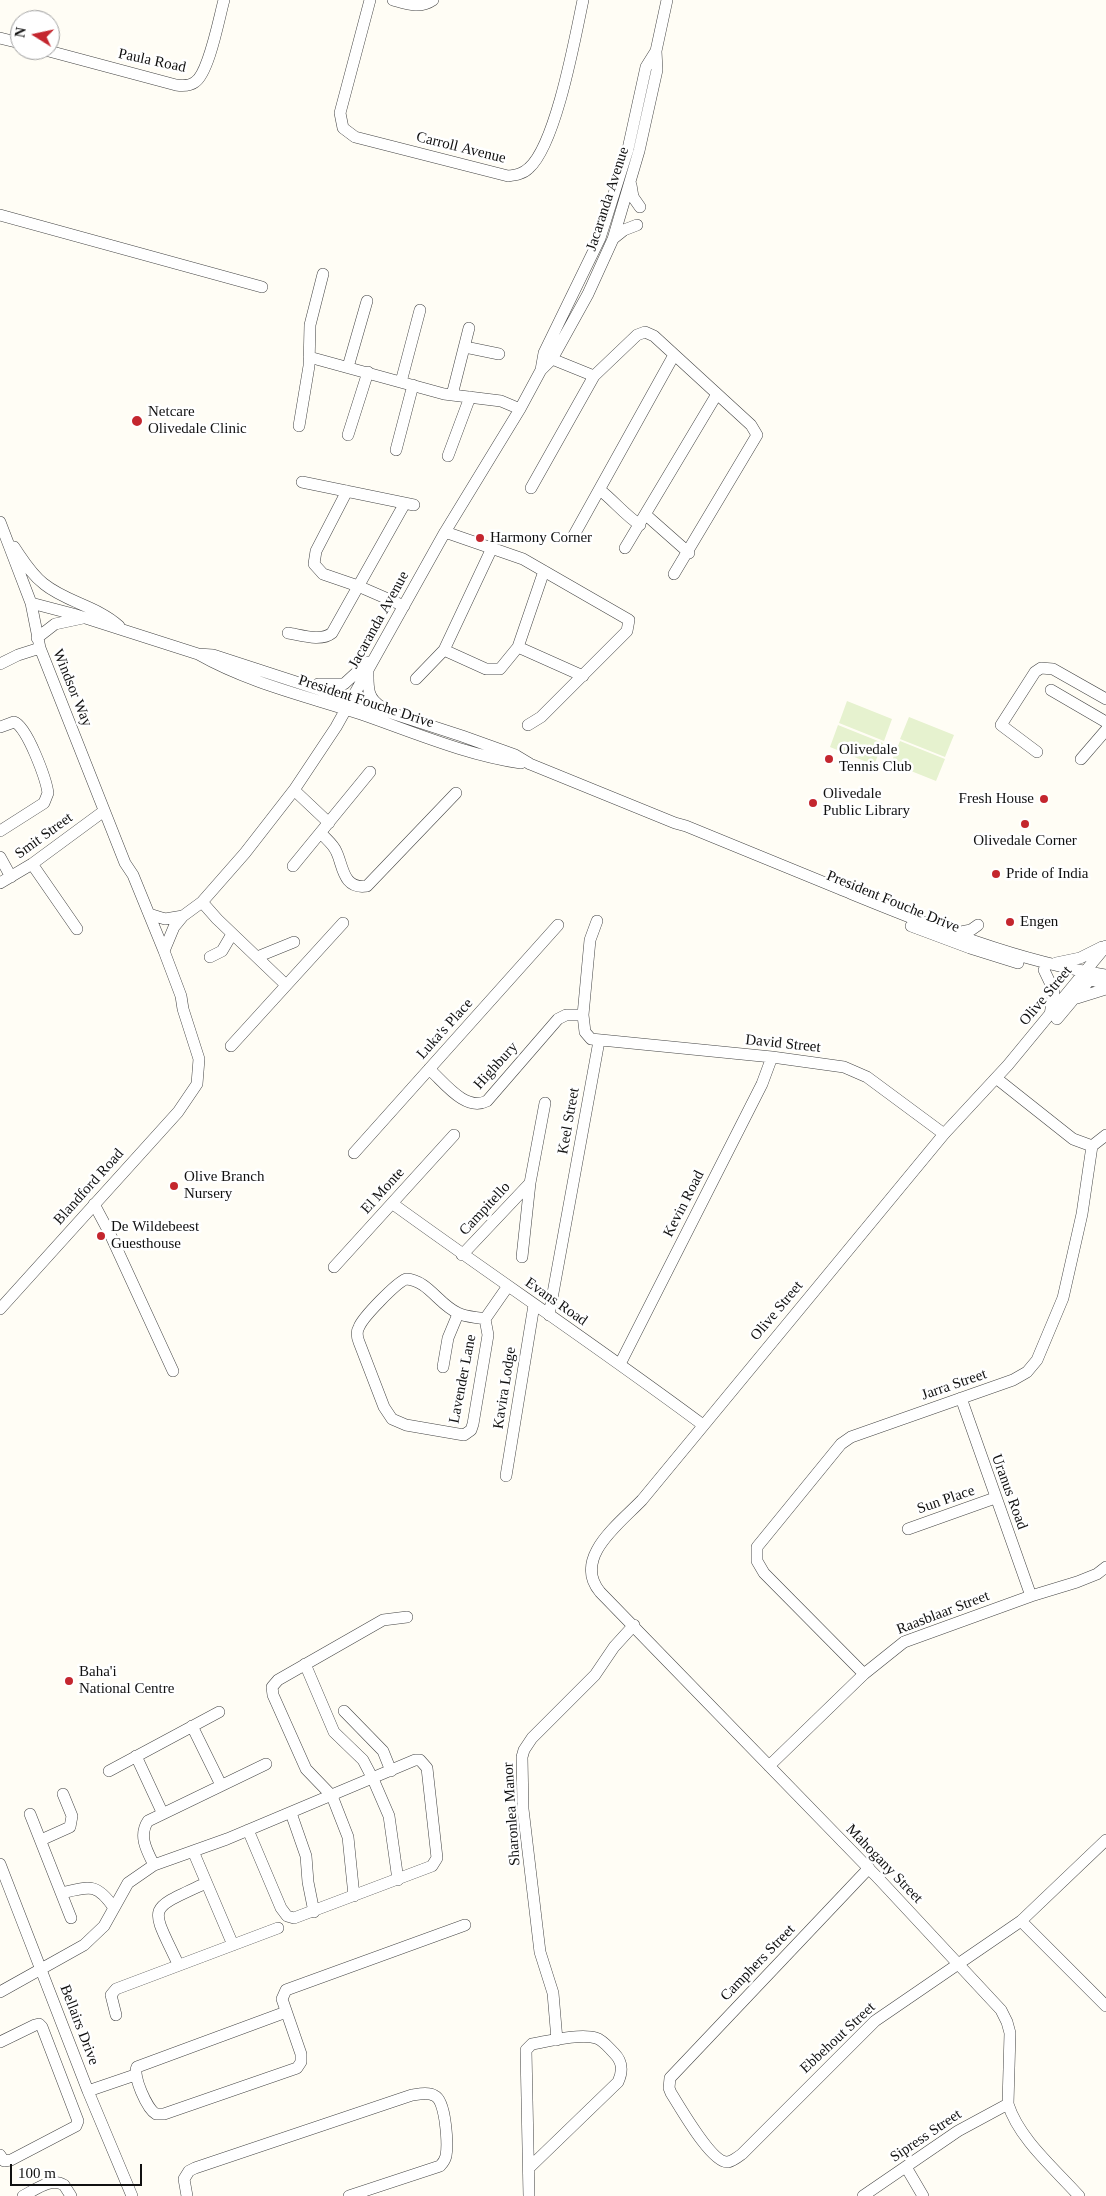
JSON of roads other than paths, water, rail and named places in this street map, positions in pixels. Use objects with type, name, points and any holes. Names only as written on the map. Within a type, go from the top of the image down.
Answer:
[{"type":"street","name":"Paula Road","points":[[60,54],[186,86],[194,83],[205,70],[224,0]]},
{"type":"street","name":"Carroll Avenue","points":[[370,0],[340,113],[342,128],[355,137],[508,176],[517,175],[534,164],[548,136],[567,72],[583,0]]},
{"type":"street","points":[[393,0],[417,6],[427,4],[433,0]]},
{"type":"street","name":"Jacaranda Avenue","points":[[164,951],[170,934],[183,916],[202,902],[245,853],[294,790],[348,704],[445,532],[520,409],[541,370],[552,359],[588,294],[613,240],[631,181],[657,70],[656,51],[667,0]]},
{"type":"street","name":"Jacaranda Avenue","points":[[541,370],[544,353],[600,238],[626,159],[646,67],[656,51]]},
{"type":"street","points":[[631,181],[633,196],[640,207]]},
{"type":"street","points":[[0,215],[262,287]]},
{"type":"street","points":[[613,240],[624,230],[637,225]]},
{"type":"street","points":[[299,426],[309,357],[310,325],[323,274]]},
{"type":"street","points":[[348,367],[367,301]]},
{"type":"street","points":[[396,450],[420,310]]},
{"type":"street","points":[[452,396],[469,328]]},
{"type":"street","points":[[531,488],[594,376],[642,332],[654,336],[752,425],[757,435],[689,552],[674,574]]},
{"type":"street","points":[[464,348],[498,354]]},
{"type":"street","points":[[574,535],[674,355]]},
{"type":"street","points":[[309,357],[452,396],[501,401],[520,409]]},
{"type":"street","points":[[552,359],[594,376]]},
{"type":"street","points":[[348,435],[368,372]]},
{"type":"street","points":[[625,548],[717,394]]},
{"type":"street","points":[[448,456],[470,397]]},
{"type":"street","points":[[288,634],[318,638],[328,636],[335,629],[358,586],[410,504],[302,482]]},
{"type":"street","points":[[600,490],[613,500],[625,514],[643,520],[689,552]]},
{"type":"street","points":[[347,491],[314,559],[316,568],[323,574],[358,586],[404,606]]},
{"type":"street","points":[[2,527],[35,576],[45,585],[106,616],[124,630]]},
{"type":"street","name":"Windsor Way","points":[[2,527],[31,603],[38,643],[125,863],[128,878],[174,998],[183,1010]]},
{"type":"street","points":[[445,532],[523,559],[629,620],[627,631],[542,717],[528,725]]},
{"type":"street","points":[[416,679],[444,650],[492,548]]},
{"type":"street","points":[[444,650],[477,666],[493,670],[500,669],[518,648],[544,571]]},
{"type":"street","name":"President Fouche Drive","points":[[31,603],[198,654],[270,686],[399,715],[515,755],[530,764],[894,912],[1045,967]]},
{"type":"street","points":[[0,664],[38,643],[55,624],[85,618]]},
{"type":"street","points":[[518,648],[583,676]]},
{"type":"street","points":[[291,680],[326,686],[344,684],[354,677],[378,653]]},
{"type":"street","name":"President Fouche Drive","points":[[198,654],[213,655],[291,680],[348,704],[480,754],[530,764]]},
{"type":"street","points":[[1037,752],[1000,725],[1035,672],[1041,668],[1053,669],[1106,698]]},
{"type":"street","points":[[368,670],[368,688],[371,698],[379,706],[399,715]]},
{"type":"street","points":[[1050,690],[1106,722]]},
{"type":"street","points":[[0,727],[14,722],[22,727],[39,765],[48,793],[44,803],[0,831]]},
{"type":"street","points":[[1081,759],[1106,730]]},
{"type":"street","points":[[293,866],[370,772]]},
{"type":"street","points":[[294,790],[329,823]]},
{"type":"street","points":[[321,833],[338,854],[341,870],[345,876],[356,886],[367,886],[456,793]]},
{"type":"street","name":"Smit Street","points":[[0,883],[32,864],[104,811]]},
{"type":"street","name":"President Fouche Drive","points":[[678,824],[685,831],[884,915],[970,948],[1045,967],[1091,976],[1106,983]]},
{"type":"street","points":[[0,857],[11,877]]},
{"type":"street","name":"Windsor Way","points":[[125,863],[133,875],[181,996],[183,1010],[199,1059],[197,1084]]},
{"type":"street","points":[[32,864],[77,929]]},
{"type":"street","points":[[202,902],[232,934],[286,985]]},
{"type":"street","points":[[149,914],[172,919],[183,916]]},
{"type":"street","points":[[597,921],[590,940],[583,1015],[584,1032],[591,1039],[599,1041]]},
{"type":"street","points":[[231,1046],[343,923]]},
{"type":"street","name":"Luka's Place","points":[[354,1153],[558,925]]},
{"type":"street","points":[[954,934],[971,930],[978,925]]},
{"type":"street","points":[[210,957],[222,951],[232,934]]},
{"type":"street","points":[[257,957],[294,942]]},
{"type":"street","points":[[1050,1016],[1054,990],[1045,967],[1091,954],[1106,945]]},
{"type":"street","name":"Olive Street","points":[[595,1586],[590,1568],[595,1552],[642,1500],[944,1134],[1008,1065],[1018,1050],[1091,976],[1106,945]]},
{"type":"street","name":"Olive Street","points":[[1008,1065],[1023,1055],[1075,999],[1106,958]]},
{"type":"street","points":[[1075,999],[1106,989]]},
{"type":"street","name":"Highbury","points":[[430,1069],[464,1100],[476,1104],[482,1103],[487,1101],[558,1019],[566,1015],[583,1015]]},
{"type":"street","name":"David Street","points":[[599,1041],[772,1057],[828,1064],[856,1071],[867,1077],[944,1134]]},
{"type":"street","name":"Keel Street","points":[[549,1315],[599,1041]]},
{"type":"street","name":"Kevin Road","points":[[620,1364],[762,1084],[772,1057]]},
{"type":"street","points":[[996,1078],[1073,1139],[1092,1146],[1106,1135]]},
{"type":"street","name":"Blandford Road","points":[[0,1309],[178,1112],[197,1084]]},
{"type":"street","name":"Campitello","points":[[522,1257],[530,1183],[545,1102]]},
{"type":"street","name":"El Monte","points":[[334,1267],[454,1135]]},
{"type":"street","name":"Jarra Street","points":[[864,1674],[764,1573],[757,1561],[757,1547],[835,1452],[850,1437],[1020,1376],[1032,1366],[1043,1350],[1063,1298],[1082,1214],[1092,1146]]},
{"type":"street","name":"Campitello","points":[[462,1255],[530,1183]]},
{"type":"street","points":[[94,1204],[110,1234],[173,1371]]},
{"type":"street","name":"Evans Road","points":[[392,1204],[462,1255],[620,1364],[703,1425]]},
{"type":"street","name":"Lavender Lane","points":[[485,1319],[458,1314],[424,1285],[412,1279],[406,1279],[394,1287],[358,1328],[358,1338],[384,1407],[392,1419],[399,1423],[460,1436],[471,1430],[488,1335],[485,1319],[508,1286]]},
{"type":"street","name":"Kavira Lodge","points":[[506,1476],[534,1305]]},
{"type":"street","name":"Lavender Lane","points":[[443,1367],[448,1338],[458,1314]]},
{"type":"street","name":"Uranus Road","points":[[961,1398],[1031,1596]]},
{"type":"street","name":"Sun Place","points":[[908,1529],[995,1498]]},
{"type":"street","name":"Raasblaar Street","points":[[769,1766],[864,1674],[904,1642],[1097,1574],[1106,1567]]},
{"type":"street","name":"Mahogany Street","points":[[595,1586],[869,1868],[958,1966],[1001,2010],[1007,2022],[1010,2047],[1008,2104],[1015,2121],[1021,2132],[1079,2196]]},
{"type":"street","points":[[354,1896],[348,1837],[332,1796],[306,1769],[273,1695],[274,1683],[383,1620],[407,1617]]},
{"type":"street","name":"Sharonlea Manor","points":[[556,2040],[552,1993],[542,1961],[523,1809],[522,1757],[532,1738],[595,1675],[614,1647],[634,1626]]},
{"type":"street","points":[[306,1664],[334,1732],[363,1760],[389,1816],[398,1880]]},
{"type":"street","points":[[344,1711],[383,1751],[391,1771]]},
{"type":"street","points":[[109,1771],[219,1712]]},
{"type":"street","points":[[192,1726],[221,1785]]},
{"type":"street","points":[[136,1756],[162,1812]]},
{"type":"street","points":[[0,1992],[84,1945],[95,1936],[114,1908],[128,1882],[154,1865],[248,1830],[417,1759],[423,1762],[427,1768],[437,1858],[432,1866],[294,1918],[287,1916],[284,1912],[248,1830]]},
{"type":"street","points":[[154,1865],[143,1836],[144,1826],[148,1820],[266,1764]]},
{"type":"street","points":[[41,1840],[70,1827],[72,1816],[63,1794]]},
{"type":"street","points":[[291,1812],[306,1856],[308,1882],[314,1912]]},
{"type":"street","points":[[30,1814],[71,1918]]},
{"type":"street","name":"Ebbehout Street","points":[[670,2078],[669,2088],[671,2093],[711,2153],[722,2161],[728,2162],[742,2154],[876,2021],[1021,1921],[1106,1840]]},
{"type":"street","points":[[193,1851],[233,1945]]},
{"type":"street","name":"Bellairs Drive","points":[[0,1864],[88,2091],[132,2196]]},
{"type":"street","name":"Camphers Street","points":[[670,2078],[675,2070],[869,1868]]},
{"type":"street","points":[[178,1964],[158,1922],[158,1912],[166,1902],[206,1883]]},
{"type":"street","points":[[62,1893],[83,1888],[96,1889],[103,1893],[114,1908]]},
{"type":"street","points":[[1021,1921],[1104,2000]]},
{"type":"street","points":[[286,2012],[139,2066],[135,2069],[135,2075],[150,2109],[159,2115],[294,2070],[300,2066],[301,2054],[282,1996],[289,1988],[465,1925]]},
{"type":"street","points":[[116,2015],[111,1999],[113,1990],[278,1928]]},
{"type":"street","points":[[0,2042],[35,2025],[39,2024],[42,2027],[78,2122],[76,2126],[12,2160],[4,2160],[0,2155]]},
{"type":"street","points":[[529,2196],[530,2167],[526,2050],[532,2044],[585,2036],[597,2038],[617,2057],[621,2065],[622,2074],[618,2082],[530,2167]]},
{"type":"street","points":[[88,2091],[135,2075]]},
{"type":"street","points":[[187,2196],[184,2179],[195,2168],[412,2095],[428,2094],[436,2096],[441,2100],[444,2109],[446,2152],[444,2162],[440,2166],[349,2196]]},
{"type":"street","name":"Sipress Street","points":[[863,2196],[958,2131],[1008,2104]]},
{"type":"street","points":[[906,2167],[923,2196]]},
{"type":"street","points":[[23,2196],[47,2184],[56,2182],[64,2185],[71,2196]]},
{"type":"place","name":"Netcare Olivedale Clinic","points":[[137,421]]},
{"type":"place","name":"Harmony Corner","points":[[480,538]]},
{"type":"place","name":"Olivedale Tennis Club","points":[[829,759]]},
{"type":"place","name":"Fresh House","points":[[1044,799]]},
{"type":"place","name":"Olivedale Public Library","points":[[813,803]]},
{"type":"place","name":"Olivedale Corner","points":[[1025,824]]},
{"type":"place","name":"Pride of India","points":[[996,874]]},
{"type":"place","name":"Engen","points":[[1010,922]]},
{"type":"place","name":"Olive Branch Nursery","points":[[174,1186]]},
{"type":"place","name":"De Wildebeest Guesthouse","points":[[101,1236]]},
{"type":"place","name":"Baha'i National Centre","points":[[69,1681]]}]
